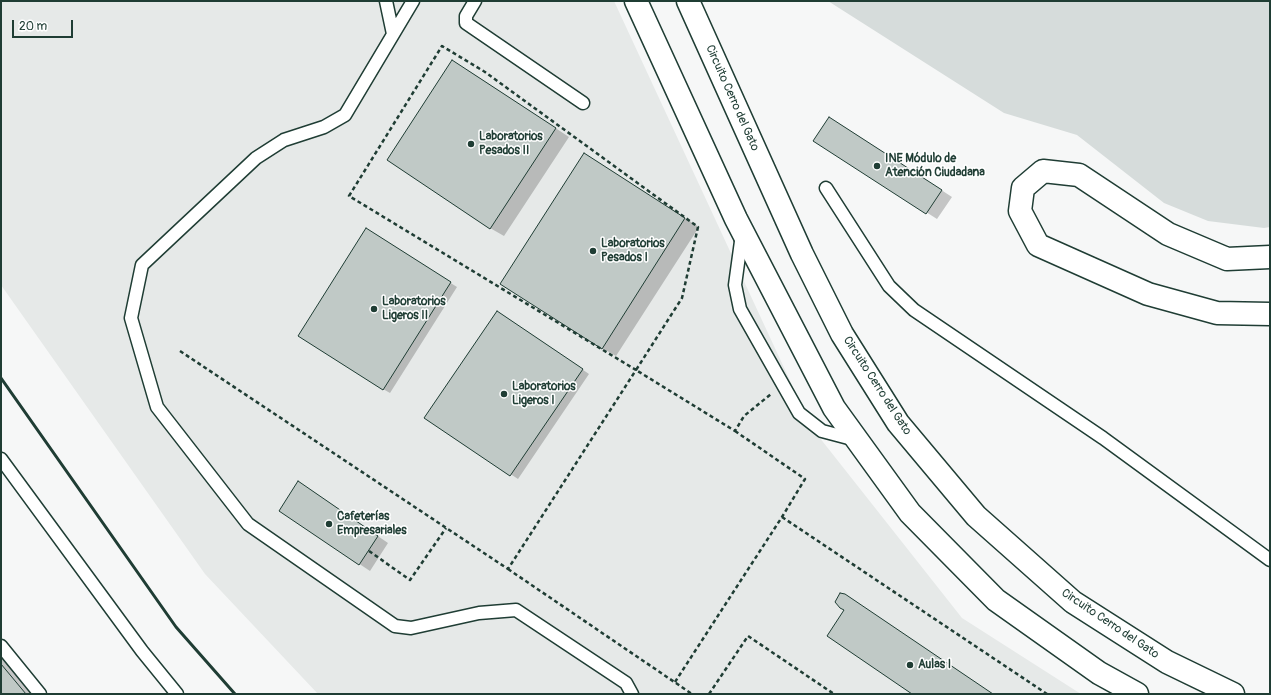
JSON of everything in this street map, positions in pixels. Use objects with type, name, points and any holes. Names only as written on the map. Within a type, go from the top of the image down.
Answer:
[{"type":"street","points":[[636,1],[742,231],[834,408],[857,440],[910,513],[996,600],[1100,673],[1137,694]]},
{"type":"street","name":"Circuito Cerro del Gato","points":[[688,1],[802,254],[842,334],[898,423],[976,516],[1073,602],[1167,662],[1233,694]]},
{"type":"street","points":[[1270,257],[1227,259],[1168,234],[1079,175],[1043,171],[1023,188],[1020,211],[1038,244],[1148,294],[1217,313],[1270,314]]},
{"type":"lane","points":[[386,1],[393,34]]},
{"type":"lane","points":[[413,1],[345,115],[324,127],[284,140],[256,158],[142,265],[131,318],[157,407],[248,524],[395,626],[410,628],[479,613],[516,610],[626,683],[632,694]]},
{"type":"lane","points":[[475,1],[466,16],[466,23],[583,103]]},
{"type":"lane","points":[[826,188],[889,286],[914,310],[1103,438],[1270,560]]},
{"type":"lane","points":[[742,231],[735,285],[740,309],[799,413],[822,431],[857,440]]},
{"type":"lane","points":[[1,459],[142,651],[177,694]]},
{"type":"lane","points":[[1,646],[40,694]]},
{"type":"path","points":[[508,569],[636,370],[682,298],[698,227],[485,72],[442,46],[349,196],[636,370],[735,431],[805,479],[675,682]]},
{"type":"path","points":[[180,351],[508,569],[692,694]]},
{"type":"path","points":[[735,431],[744,416]]},
{"type":"path","points":[[782,517],[1047,694]]},
{"type":"path","points":[[369,551],[410,580],[446,528]]},
{"type":"path","points":[[709,694],[748,636],[834,694]]},
{"type":"shaded area","points":[[1,1],[614,1],[812,428],[962,618],[1081,694],[318,694],[205,574],[1,285]]},
{"type":"shaded area","points":[[828,1],[1270,1],[1270,227],[1264,228],[1208,221],[1164,203],[1077,135],[1004,113]]},
{"type":"building","name":"Laboratorios Pesados II","points":[[452,60],[556,128],[490,229],[387,160]]},
{"type":"building","name":"INE Módulo de Atención Ciudadana","points":[[829,117],[942,190],[926,214],[813,141]]},
{"type":"building","name":"Laboratorios Pesados I","points":[[584,153],[685,218],[602,349],[500,284]]},
{"type":"building","name":"Laboratorios Ligeros II","points":[[366,228],[451,282],[383,390],[298,336]]},
{"type":"building","name":"Laboratorios Ligeros I","points":[[497,311],[583,369],[510,476],[424,418]]},
{"type":"building","name":"Cafeterías Empresariales","points":[[298,481],[378,536],[359,565],[279,511]]},
{"type":"building","name":"Aulas I","points":[[840,593],[845,594],[993,694],[912,694],[827,636],[844,610],[835,602]]},
{"type":"building","points":[[1,664],[26,694],[1,694]]},
{"type":"railway","points":[[1,378],[176,627],[235,694]]},
{"type":"place","name":"Laboratorios Pesados II","points":[[471,144]]},
{"type":"place","name":"INE Módulo de Atención Ciudadana","points":[[877,166]]},
{"type":"place","name":"Laboratorios Pesados I","points":[[593,251]]},
{"type":"place","name":"Laboratorios Ligeros II","points":[[374,309]]},
{"type":"place","name":"Laboratorios Ligeros I","points":[[504,394]]},
{"type":"place","name":"Cafeterías Empresariales","points":[[329,524]]},
{"type":"place","name":"Aulas I","points":[[910,665]]}]
